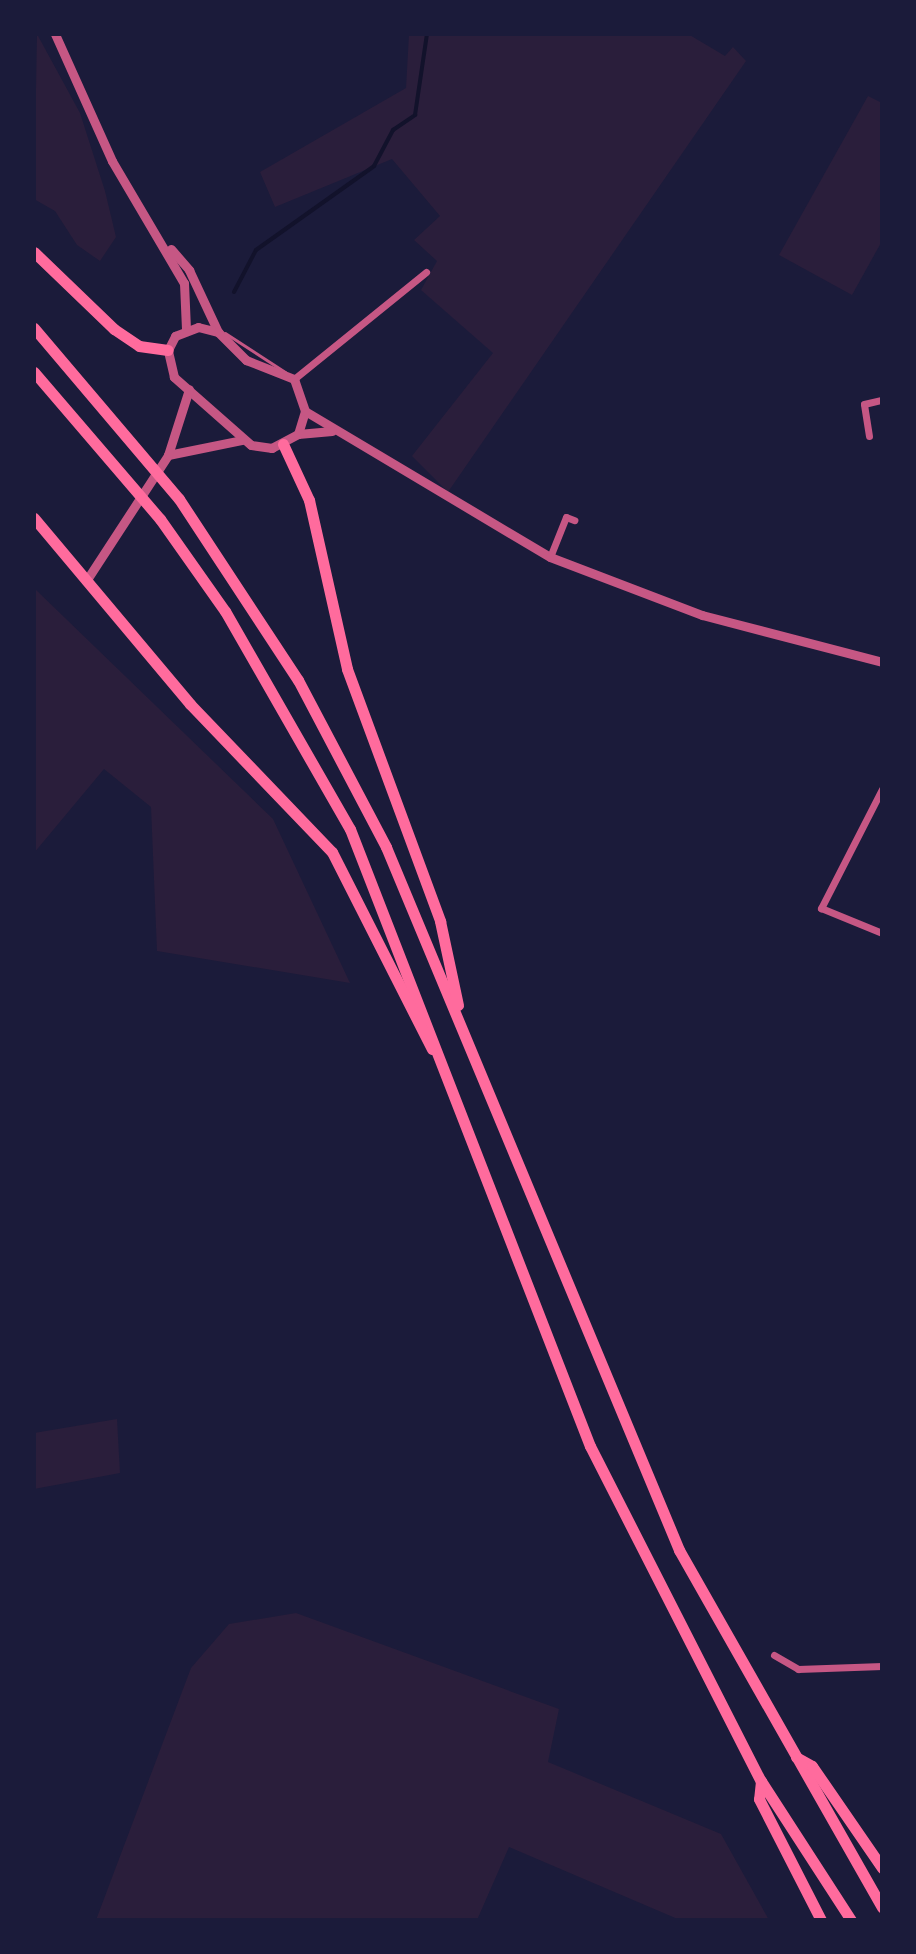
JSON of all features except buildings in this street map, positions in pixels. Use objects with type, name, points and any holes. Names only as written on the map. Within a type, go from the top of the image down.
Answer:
[{"type":"highway","points":[[34,252],[114,329],[139,346],[168,350]]},
{"type":"highway","points":[[34,328],[144,454],[179,499],[306,694],[386,847],[625,1435],[730,1650],[882,1907]]},
{"type":"highway","points":[[34,372],[160,519],[259,663],[350,829],[590,1446],[761,1781],[851,1920]]},
{"type":"highway","points":[[283,444],[309,500],[347,669],[440,921],[464,1033]]},
{"type":"highway","points":[[34,518],[190,704],[332,852],[412,1021],[442,1063]]},
{"type":"highway","points":[[795,1757],[812,1766],[882,1868]]},
{"type":"highway","points":[[761,1781],[759,1799],[821,1920]]},
{"type":"street","points":[[55,34],[112,161],[161,238],[184,283],[186,328],[168,350],[174,377],[242,440],[260,448],[283,444],[298,434],[332,431]]},
{"type":"street","points":[[161,238],[189,270],[218,332],[246,360],[294,379],[305,411],[332,431],[550,557],[702,615],[882,662]]},
{"type":"street","points":[[294,379],[426,272]]},
{"type":"street","points":[[186,328],[218,332]]},
{"type":"street","points":[[86,581],[168,455],[189,389]]},
{"type":"street","points":[[869,436],[864,404],[882,400]]},
{"type":"street","points":[[298,434],[305,411]]},
{"type":"street","points":[[168,455],[242,440]]},
{"type":"street","points":[[550,557],[566,517],[574,520]]},
{"type":"street","points":[[882,789],[821,908],[882,933]]},
{"type":"street","points":[[774,1655],[798,1669],[882,1666]]},
{"type":"shaded area","points":[[37,34],[80,113],[105,191],[116,237],[100,261],[77,245],[55,211],[34,199]]},
{"type":"shaded area","points":[[409,34],[688,34],[725,56],[733,47],[746,61],[448,492],[412,456],[493,353],[421,290],[437,261],[414,240],[440,216],[392,159],[275,207],[260,172],[406,88]]},
{"type":"shaded area","points":[[868,96],[882,103],[882,241],[852,295],[779,255]]},
{"type":"shaded area","points":[[34,588],[273,819],[350,983],[157,951],[151,807],[104,769],[34,853]]},
{"type":"shaded area","points":[[117,1419],[120,1473],[34,1489],[34,1433]]},
{"type":"shaded area","points":[[296,1613],[559,1709],[548,1762],[721,1834],[769,1920],[680,1920],[509,1847],[477,1920],[96,1920],[191,1668],[229,1624]]},
{"type":"waterway","points":[[234,292],[256,250],[374,166],[393,130],[415,115],[427,34]]}]
